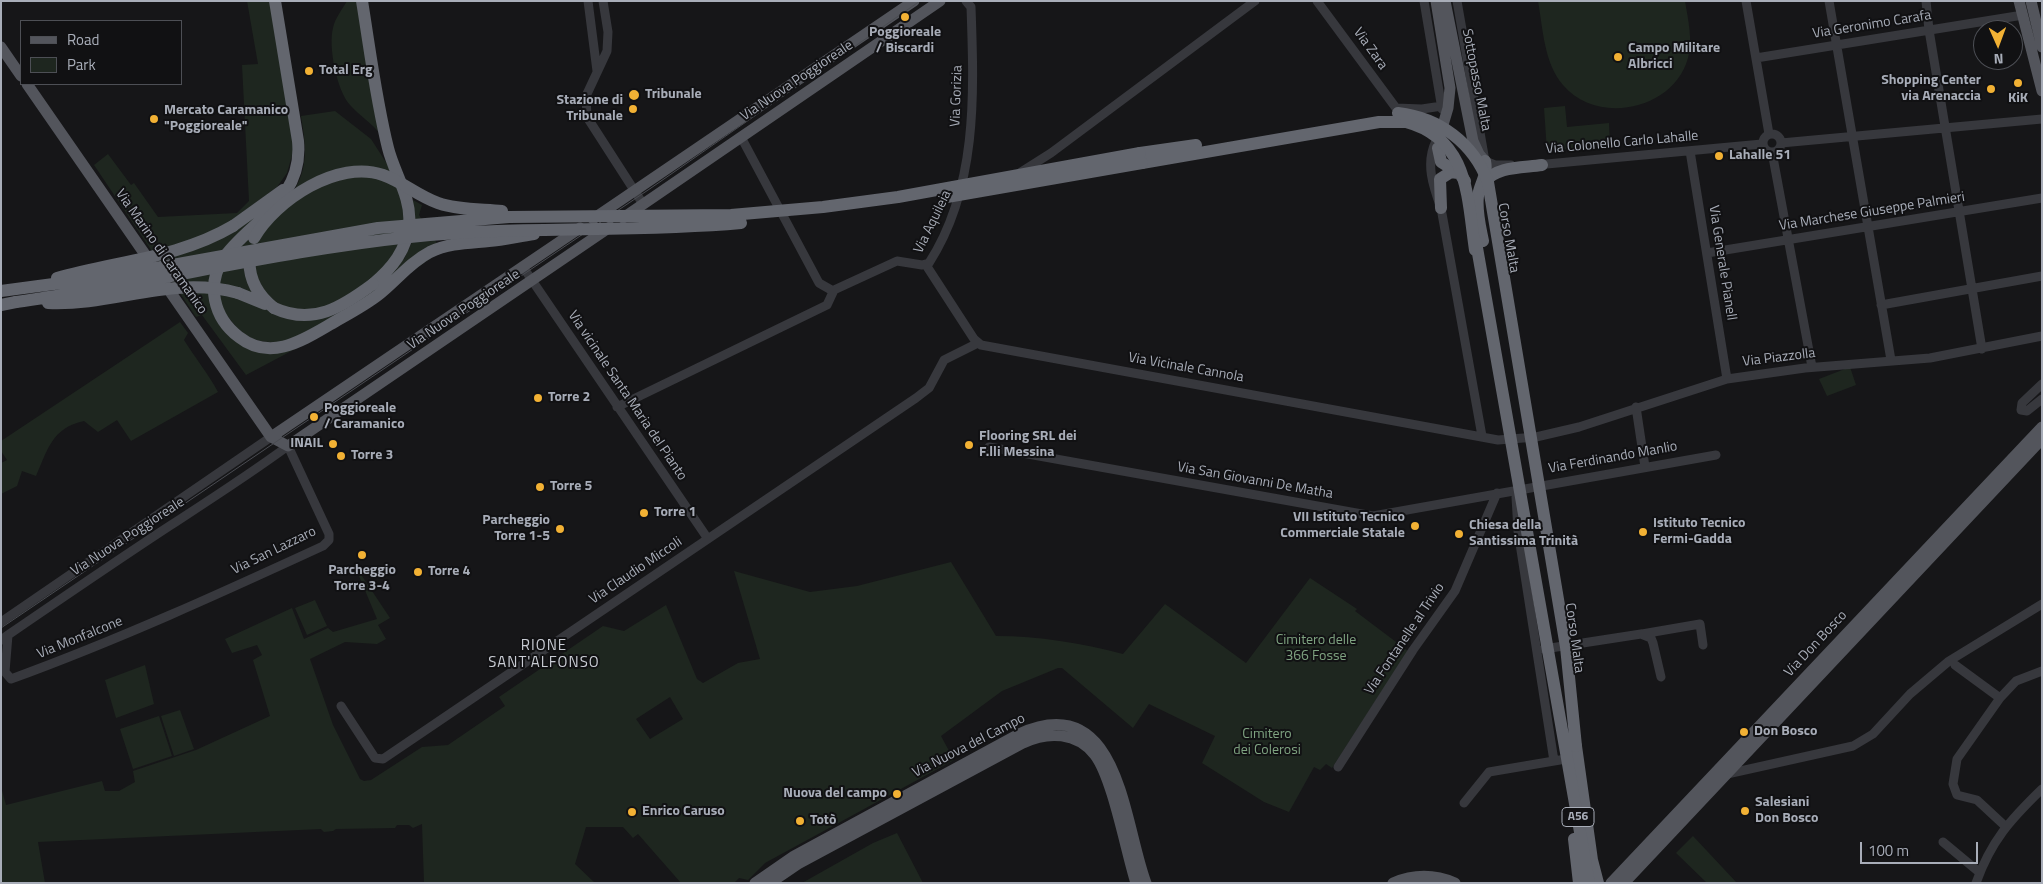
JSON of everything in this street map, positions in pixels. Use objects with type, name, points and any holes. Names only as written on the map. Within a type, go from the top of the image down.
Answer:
[{"type":"highway","points":[[275,1],[298,141],[297,167],[289,189],[282,201],[232,248],[222,260],[216,274],[214,287],[220,315],[237,336],[263,348],[290,346],[367,302],[391,284],[407,267],[432,252],[457,244],[501,240],[557,229]]},
{"type":"highway","points":[[1,290],[16,296],[70,304],[178,286],[200,286],[238,293],[299,316],[319,314],[350,300],[373,284],[398,257],[406,239],[410,221],[405,195],[387,146],[362,1]]},
{"type":"highway","points":[[16,296],[106,277],[378,228],[453,220],[557,216],[731,215],[823,207],[898,197],[1140,153],[1380,114],[1409,115],[1430,121],[1448,130],[1471,152],[1482,168],[1490,188],[1570,684],[1571,749],[1579,883]]},
{"type":"highway","points":[[16,296],[78,293],[383,240],[486,230],[660,228],[816,216],[901,205],[1379,122],[1398,121],[1422,128],[1436,135],[1451,151],[1463,177],[1513,502],[1541,603]]},
{"type":"highway","points":[[1438,148],[1441,162],[1458,173],[1467,186],[1479,242],[1571,749],[1598,883]]},
{"type":"highway","points":[[1485,161],[1486,175],[1478,193],[1477,205],[1479,242],[1541,603],[1571,749]]},
{"type":"highway","points":[[1483,183],[1490,175],[1502,170],[1542,165]]},
{"type":"highway","points":[[1,304],[16,296],[87,270],[177,251],[211,239],[233,226],[281,191],[291,180],[297,167]]},
{"type":"highway","points":[[274,308],[260,296],[252,280],[249,259],[254,238],[270,218],[293,198],[338,174],[360,171],[382,175],[423,197],[460,208],[557,216]]},
{"type":"highway","points":[[1441,208],[1440,179],[1451,172],[1458,173]]},
{"type":"highway","name":"A56","points":[[1571,749],[1589,883]]},
{"type":"main road","name":"Via Nuova Poggioreale","points":[[271,437],[914,1]]},
{"type":"main road","name":"Sottopasso Malta","points":[[1436,1],[1450,88],[1442,128]]},
{"type":"main road","points":[[2019,1],[2042,91]]},
{"type":"main road","points":[[2031,1],[2039,22],[2042,47]]},
{"type":"main road","name":"Via Nuova Poggioreale","points":[[288,446],[533,281],[935,3]]},
{"type":"main road","name":"Sottopasso Malta","points":[[1446,4],[1473,141],[1485,161]]},
{"type":"main road","points":[[1,46],[20,74]]},
{"type":"main road","name":"Via Marino di Caramanico","points":[[28,85],[271,437]]},
{"type":"main road","points":[[1438,148],[1442,128]]},
{"type":"main road","name":"Via Don Bosco","points":[[1624,883],[1727,774],[1782,709],[2042,427]]},
{"type":"main road","points":[[271,437],[288,446]]},
{"type":"main road","name":"Via Don Bosco","points":[[1611,883],[1782,709],[2042,439]]},
{"type":"main road","name":"Via Nuova del Campo","points":[[754,883],[794,856],[1018,734],[1037,727],[1058,725],[1078,730],[1087,735],[1104,751],[1146,883]]},
{"type":"main road","name":"Via Nuova del Campo","points":[[770,883],[798,864],[1023,743],[1048,735],[1075,739],[1089,749],[1099,762],[1110,792],[1136,883]]},
{"type":"main road","points":[[1393,883],[1420,876],[1440,877],[1455,883]]},
{"type":"street","points":[[588,1],[597,71]]},
{"type":"street","points":[[603,1],[608,45],[605,59],[597,71],[585,101],[586,118],[643,204]]},
{"type":"street","name":"Via Gorizia","points":[[960,193],[974,97],[971,7],[966,1]]},
{"type":"street","name":"Via Aquileia","points":[[617,407],[827,305],[833,291],[897,261],[926,265],[930,261],[954,215],[960,193],[1003,183],[1051,153],[1256,1]]},
{"type":"street","name":"Via Zara","points":[[1317,1],[1396,108],[1403,110],[1442,106]]},
{"type":"street","points":[[1424,1],[1442,106],[1442,128],[1430,158],[1434,188],[1441,208],[1482,436]]},
{"type":"street","points":[[1457,1],[1485,161]]},
{"type":"street","points":[[1746,1],[1769,134]]},
{"type":"street","points":[[1829,1],[1891,360]]},
{"type":"street","points":[[1926,1],[1928,30],[1982,349]]},
{"type":"street","name":"Via Geronimo Carafa","points":[[1756,58],[2023,15]]},
{"type":"street","points":[[1781,143],[2042,119]]},
{"type":"street","points":[[1769,134],[1778,136],[1781,143],[1778,150],[1772,152],[1765,149],[1762,144],[1764,137],[1769,134]]},
{"type":"street","points":[[741,137],[819,283],[833,291]]},
{"type":"street","name":"Via Colonello Carlo Lahalle","points":[[1485,161],[1495,165],[1542,165],[1762,144]]},
{"type":"street","name":"Via Generale Pianell","points":[[1690,151],[1727,379]]},
{"type":"street","points":[[1772,152],[1812,367]]},
{"type":"street","name":"Corso Malta","points":[[1483,183],[1535,486],[1560,646],[1574,758],[1554,761]]},
{"type":"street","name":"Via Marchese Giuseppe Palmieri","points":[[1707,253],[2042,198]]},
{"type":"street","points":[[926,265],[978,343]]},
{"type":"street","name":"Via vicinale Santa Maria del Pianto","points":[[523,267],[708,539]]},
{"type":"street","points":[[1881,305],[2042,276]]},
{"type":"street","name":"Via Piazzolla","points":[[1506,440],[1527,438],[1579,427],[1727,379],[1812,367],[1930,358],[2042,336]]},
{"type":"street","name":"Via Vicinale Cannola","points":[[978,343],[1506,440]]},
{"type":"street","name":"Via Claudio Miccoli","points":[[341,706],[375,758],[383,759],[916,398],[929,388],[946,358],[978,343]]},
{"type":"street","points":[[2042,384],[2022,403],[2021,410],[2027,411],[2042,399]]},
{"type":"street","points":[[1636,407],[1645,466]]},
{"type":"street","name":"Via Nuova Poggioreale","points":[[1,622],[271,437]]},
{"type":"street","points":[[1464,803],[1489,772],[1554,761],[1518,531],[1516,490],[1506,440]]},
{"type":"street","name":"Via Nuova Poggioreale","points":[[5,638],[288,446]]},
{"type":"street","name":"Via San Lazzaro","points":[[202,602],[327,543],[329,534],[288,446]]},
{"type":"street","name":"Via San Giovanni De Matha","points":[[989,447],[1370,515],[1516,490]]},
{"type":"street","name":"Via Ferdinando Manlio","points":[[1516,490],[1716,455]]},
{"type":"street","name":"Via Fontanelle al Trivio","points":[[1338,767],[1413,650],[1455,590],[1497,493]]},
{"type":"street","name":"Via Monfalcone","points":[[5,638],[5,672],[11,679],[72,657],[202,602]]},
{"type":"street","points":[[1727,774],[1853,746],[1873,734],[1910,694],[1949,661],[2042,604]]},
{"type":"street","points":[[1536,650],[1700,624],[1703,644]]},
{"type":"street","points":[[1641,634],[1651,638],[1661,677]]},
{"type":"street","points":[[1955,665],[2000,698]]},
{"type":"street","points":[[2005,826],[1977,800],[1957,795],[1954,784],[1957,759],[2000,698],[2016,681],[2042,671]]},
{"type":"street","points":[[1976,883],[2005,826],[2042,789]]},
{"type":"street","points":[[1943,842],[1980,872]]},
{"type":"green space","points":[[247,1],[271,1],[294,148],[287,173],[277,187],[231,221],[276,199],[234,238],[209,298],[244,346],[288,342],[262,341],[242,332],[229,318],[219,299],[219,281],[226,263],[239,247],[286,201],[296,187],[303,170],[305,152],[301,116],[335,111],[371,139],[389,167],[402,196],[406,217],[404,259],[413,240],[413,200],[422,205],[419,215],[442,251],[299,347],[246,375],[202,315],[196,317],[94,165],[108,154],[131,185],[134,183],[158,217],[237,213],[249,201],[242,65],[258,64]]},
{"type":"green space","points":[[347,1],[359,1],[381,135],[345,98],[335,68],[332,46],[333,28],[337,17]]},
{"type":"green space","name":"Campo Militare Albricci","points":[[1538,1],[1685,1],[1690,29],[1690,44],[1688,58],[1680,76],[1667,90],[1651,100],[1633,106],[1614,108],[1595,105],[1578,98],[1563,85],[1552,67],[1545,45]]},
{"type":"green space","points":[[1565,106],[1567,127],[1609,123],[1610,145],[1547,151],[1544,108]]},
{"type":"green space","points":[[180,322],[188,333],[184,340],[218,392],[131,441],[117,420],[98,432],[84,421],[73,424],[58,434],[52,441],[36,476],[22,471],[17,486],[1,494],[1,463],[7,460],[1,451],[1,441]]},
{"type":"green space","points":[[1850,367],[1856,385],[1827,396],[1819,379]]},
{"type":"green space","points":[[951,562],[996,636],[1060,641],[1123,654],[1165,604],[1246,663],[1310,578],[1357,609],[1355,611],[1408,651],[1332,768],[1326,764],[1320,770],[1314,767],[1289,812],[1264,802],[1202,763],[1215,736],[1149,704],[1133,728],[1062,668],[1058,668],[1002,691],[941,736],[954,760],[765,863],[748,880],[739,878],[734,883],[681,883],[638,834],[633,838],[623,827],[586,827],[575,864],[595,883],[424,883],[422,824],[413,828],[409,825],[397,825],[395,828],[336,829],[324,832],[321,829],[38,842],[45,883],[1,883],[1,787],[6,805],[102,781],[105,791],[119,791],[135,782],[133,771],[196,750],[270,716],[253,660],[262,655],[257,645],[232,653],[225,639],[292,608],[304,639],[328,628],[333,632],[377,619],[354,564],[390,618],[378,625],[386,639],[377,644],[345,642],[310,659],[333,725],[360,779],[364,781],[371,780],[422,747],[448,745],[505,706],[499,697],[603,626],[624,631],[666,605],[697,679],[703,683],[738,663],[760,659],[734,571],[810,592],[857,586]],"holes":[[[670,697],[683,719],[650,739],[636,719]]]},
{"type":"green space","points":[[315,600],[327,626],[307,635],[295,608]]},
{"type":"green space","points":[[145,665],[154,704],[116,718],[105,680]]},
{"type":"green space","points":[[180,710],[194,749],[174,756],[161,716]]},
{"type":"green space","points":[[159,716],[172,756],[133,769],[120,729]]},
{"type":"green space","points":[[897,833],[923,883],[802,883],[873,843]]},
{"type":"green space","points":[[1693,836],[1737,883],[1707,883],[1676,853]]},
{"type":"tram line","points":[[1,628],[651,188],[920,1]]},
{"type":"place","name":"Poggioreale / Biscardi","points":[[905,17]]},
{"type":"place","name":"Campo Militare Albricci","points":[[1618,57]]},
{"type":"place","name":"Total Erg","points":[[309,71]]},
{"type":"place","name":"KiK","points":[[2018,83]]},
{"type":"place","name":"Shopping Center via Arenaccia","points":[[1991,89]]},
{"type":"place","name":"Tribunale","points":[[634,95]]},
{"type":"place","name":"Stazione di Tribunale","points":[[633,109]]},
{"type":"place","name":"Mercato Caramanico \"Poggioreale\"","points":[[154,119]]},
{"type":"place","name":"Lahalle 51","points":[[1719,156]]},
{"type":"place","name":"Torre 2","points":[[538,398]]},
{"type":"place","name":"Poggioreale / Caramanico","points":[[314,417]]},
{"type":"place","name":"INAIL","points":[[333,444]]},
{"type":"place","name":"Flooring SRL dei F.lli Messina","points":[[969,445]]},
{"type":"place","name":"Torre 3","points":[[341,456]]},
{"type":"place","name":"Torre 5","points":[[540,487]]},
{"type":"place","name":"Torre 1","points":[[644,513]]},
{"type":"place","name":"VII Istituto Tecnico Commerciale Statale","points":[[1415,526]]},
{"type":"place","name":"Parcheggio Torre 1-5","points":[[560,529]]},
{"type":"place","name":"Istituto Tecnico Fermi-Gadda","points":[[1643,532]]},
{"type":"place","name":"Chiesa della Santissima Trinità","points":[[1459,534]]},
{"type":"place","name":"Parcheggio Torre 3-4","points":[[362,555]]},
{"type":"place","name":"Torre 4","points":[[418,572]]},
{"type":"place","name":"Don Bosco","points":[[1744,732]]},
{"type":"place","name":"Nuova del campo","points":[[897,794]]},
{"type":"place","name":"Salesiani Don Bosco","points":[[1745,811]]},
{"type":"place","name":"Enrico Caruso","points":[[632,812]]},
{"type":"place","name":"Totò","points":[[800,821]]},
{"type":"district","name":"RIONE SANT'ALFONSO","points":[[544,654]]},
{"type":"park label","name":"Cimitero delle 366 Fosse","points":[[1316,650]]},
{"type":"park label","name":"Cimitero dei Colerosi","points":[[1267,744]]}]
